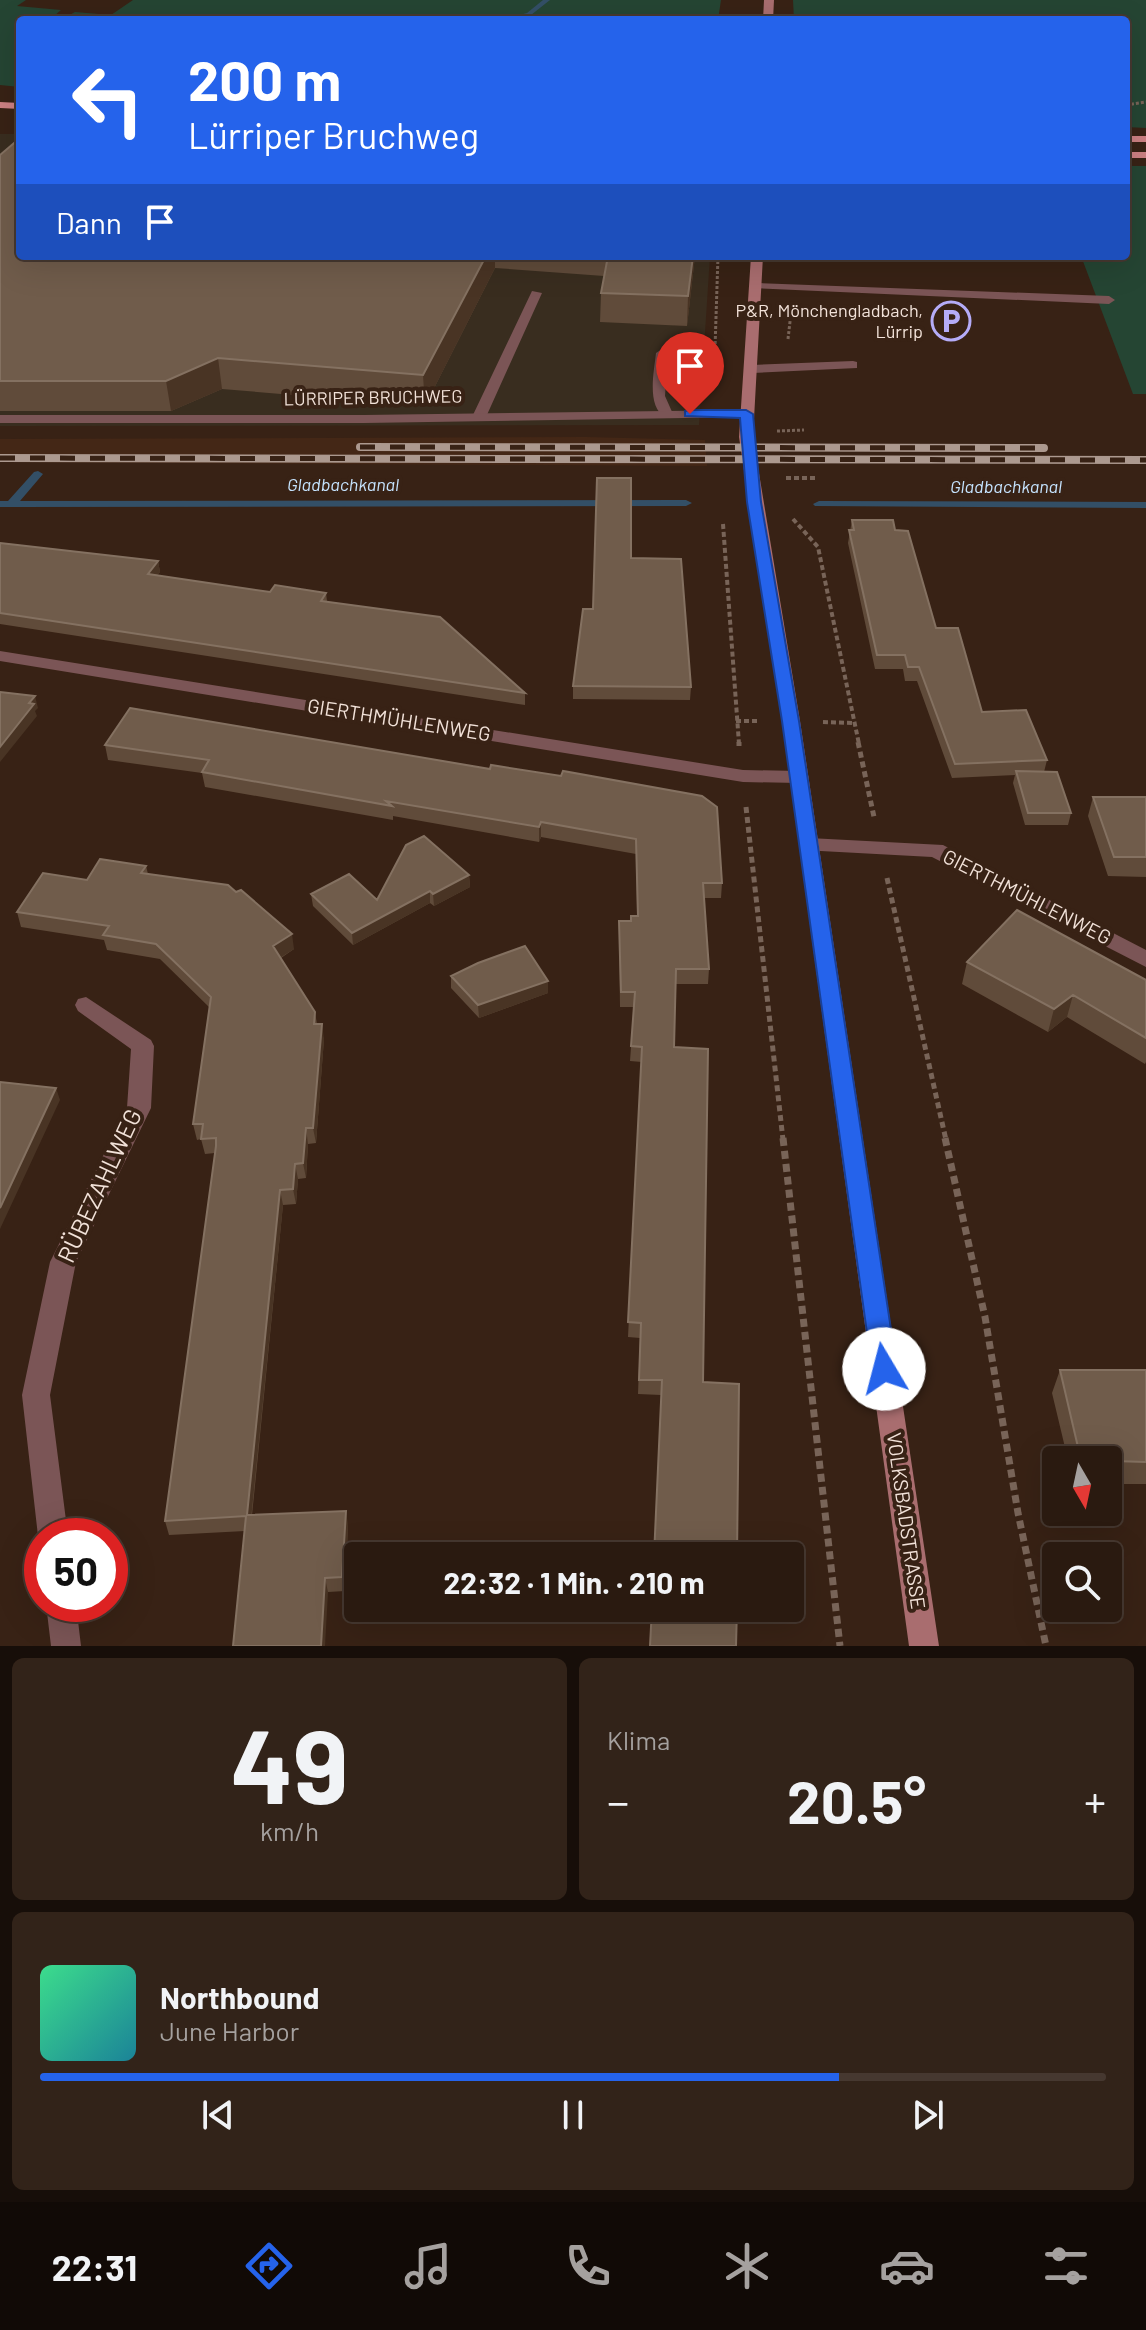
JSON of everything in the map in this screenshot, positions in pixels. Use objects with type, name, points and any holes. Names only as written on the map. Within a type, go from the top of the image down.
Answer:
[{"type":"main road","name":"VOLKSBADSTRASSE","points":[[757,260],[752,369],[746,414],[754,502],[799,777],[924,1646]]},
{"type":"street","name":"LÜRRIPER BRUCHWEG","points":[[0,419],[746,414]]},
{"type":"street","name":"GIERTHMÜHLENWEG","points":[[0,656],[743,776],[799,777]]},
{"type":"street","name":"GIERTHMÜHLENWEG","points":[[809,845],[936,850],[1146,959]]},
{"type":"street","name":"RÜBEZAHLWEG","points":[[51,1518],[36,1395],[63,1262],[139,1108],[143,1046],[86,1005]]},
{"type":"street","points":[[63,1622],[66,1646]]},
{"type":"lane","points":[[756,286],[1109,300]]},
{"type":"lane","points":[[479,417],[536,293]]},
{"type":"lane","points":[[662,353],[659,396],[666,414]]},
{"type":"lane","points":[[752,369],[853,365]]},
{"type":"path","points":[[714,413],[718,260]]},
{"type":"path","points":[[772,431],[804,430]]},
{"type":"path","points":[[781,478],[815,478]]},
{"type":"path","points":[[784,509],[818,547],[880,848],[985,1317],[1018,1513],[1046,1646]]},
{"type":"path","points":[[723,518],[743,776],[840,1646]]},
{"type":"shaded area","points":[[0,134],[16,134],[16,260],[710,260],[699,425],[0,426]]},
{"type":"shaded area","points":[[586,437],[705,440],[707,466],[0,462],[0,439]]},
{"type":"green space","points":[[0,0],[26,0],[17,6],[61,10],[54,16],[16,16],[16,87],[0,85]]},
{"type":"green space","points":[[133,0],[721,0],[719,16],[68,16],[75,12],[111,15]]},
{"type":"green space","points":[[793,0],[1146,0],[1146,128],[1130,127],[1130,16],[794,16]]},
{"type":"green space","points":[[1130,166],[1146,166],[1146,394],[1133,394],[1083,260],[1130,260]]},
{"type":"building","points":[[16,141],[16,260],[484,260],[423,375],[218,358],[166,381],[0,381],[0,155]]},
{"type":"building","points":[[607,260],[692,260],[688,296],[601,293]]},
{"type":"building","points":[[597,478],[631,478],[631,558],[681,559],[691,687],[573,686],[583,609],[593,609]]},
{"type":"building","points":[[852,520],[893,520],[895,530],[908,531],[936,628],[958,628],[982,712],[1026,710],[1047,760],[955,764],[919,667],[908,667],[905,655],[877,655],[849,530],[854,530]]},
{"type":"building","points":[[0,543],[158,561],[148,574],[270,592],[275,585],[326,593],[321,601],[440,617],[525,693],[0,613]]},
{"type":"building","points":[[0,692],[35,696],[29,703],[34,704],[0,747]]},
{"type":"building","points":[[130,708],[490,769],[491,765],[561,776],[563,771],[702,796],[717,807],[722,883],[703,883],[709,969],[676,969],[674,1047],[708,1049],[703,1382],[739,1384],[737,1542],[655,1542],[662,1380],[639,1380],[641,1323],[628,1322],[642,1047],[631,1046],[635,992],[621,992],[619,921],[631,921],[631,916],[638,916],[636,839],[541,822],[539,827],[386,801],[392,806],[202,772],[209,760],[105,745]]},
{"type":"building","points":[[1016,771],[1057,772],[1071,813],[1028,813]]},
{"type":"building","points":[[1093,797],[1146,797],[1146,857],[1114,857]]},
{"type":"building","points":[[424,836],[469,875],[433,894],[430,891],[352,933],[311,894],[349,874],[377,900],[406,845]]},
{"type":"building","points":[[100,859],[146,866],[141,873],[228,885],[236,892],[241,890],[292,934],[273,946],[315,1012],[314,1024],[322,1024],[313,1128],[306,1128],[303,1163],[295,1164],[293,1189],[280,1190],[247,1515],[346,1511],[342,1577],[325,1578],[321,1646],[233,1646],[246,1516],[165,1521],[216,1146],[216,1138],[201,1139],[203,1124],[193,1124],[211,997],[156,944],[103,935],[109,926],[17,912],[43,873],[87,880]]},
{"type":"building","points":[[1017,910],[1146,980],[1146,1038],[1073,995],[1054,1009],[967,962]]},
{"type":"building","points":[[525,946],[548,981],[478,1005],[451,976],[478,963]]},
{"type":"building","points":[[0,1082],[56,1088],[0,1208]]},
{"type":"building","points":[[1060,1370],[1146,1370],[1146,1462],[1122,1461],[1122,1446],[1078,1446]]},
{"type":"building","points":[[651,1622],[737,1622],[736,1646],[650,1646]]},
{"type":"waterway","points":[[521,16],[529,14],[547,0]]},
{"type":"waterway","points":[[11,504],[38,474]]},
{"type":"waterway","name":"Gladbachkanal","points":[[11,504],[686,503]]},
{"type":"waterway","name":"Gladbachkanal","points":[[0,504],[11,504]]},
{"type":"waterway","name":"Gladbachkanal","points":[[819,504],[1146,505]]},
{"type":"railway","points":[[360,447],[1044,448]]},
{"type":"railway","points":[[0,458],[1146,460]]},
{"type":"place","name":"P&R, Mönchengladbach, Lürrip","points":[[951,321]]},
{"type":"route","points":[[690,414],[746,414],[745,430],[754,502],[791,721],[884,1369]]}]
